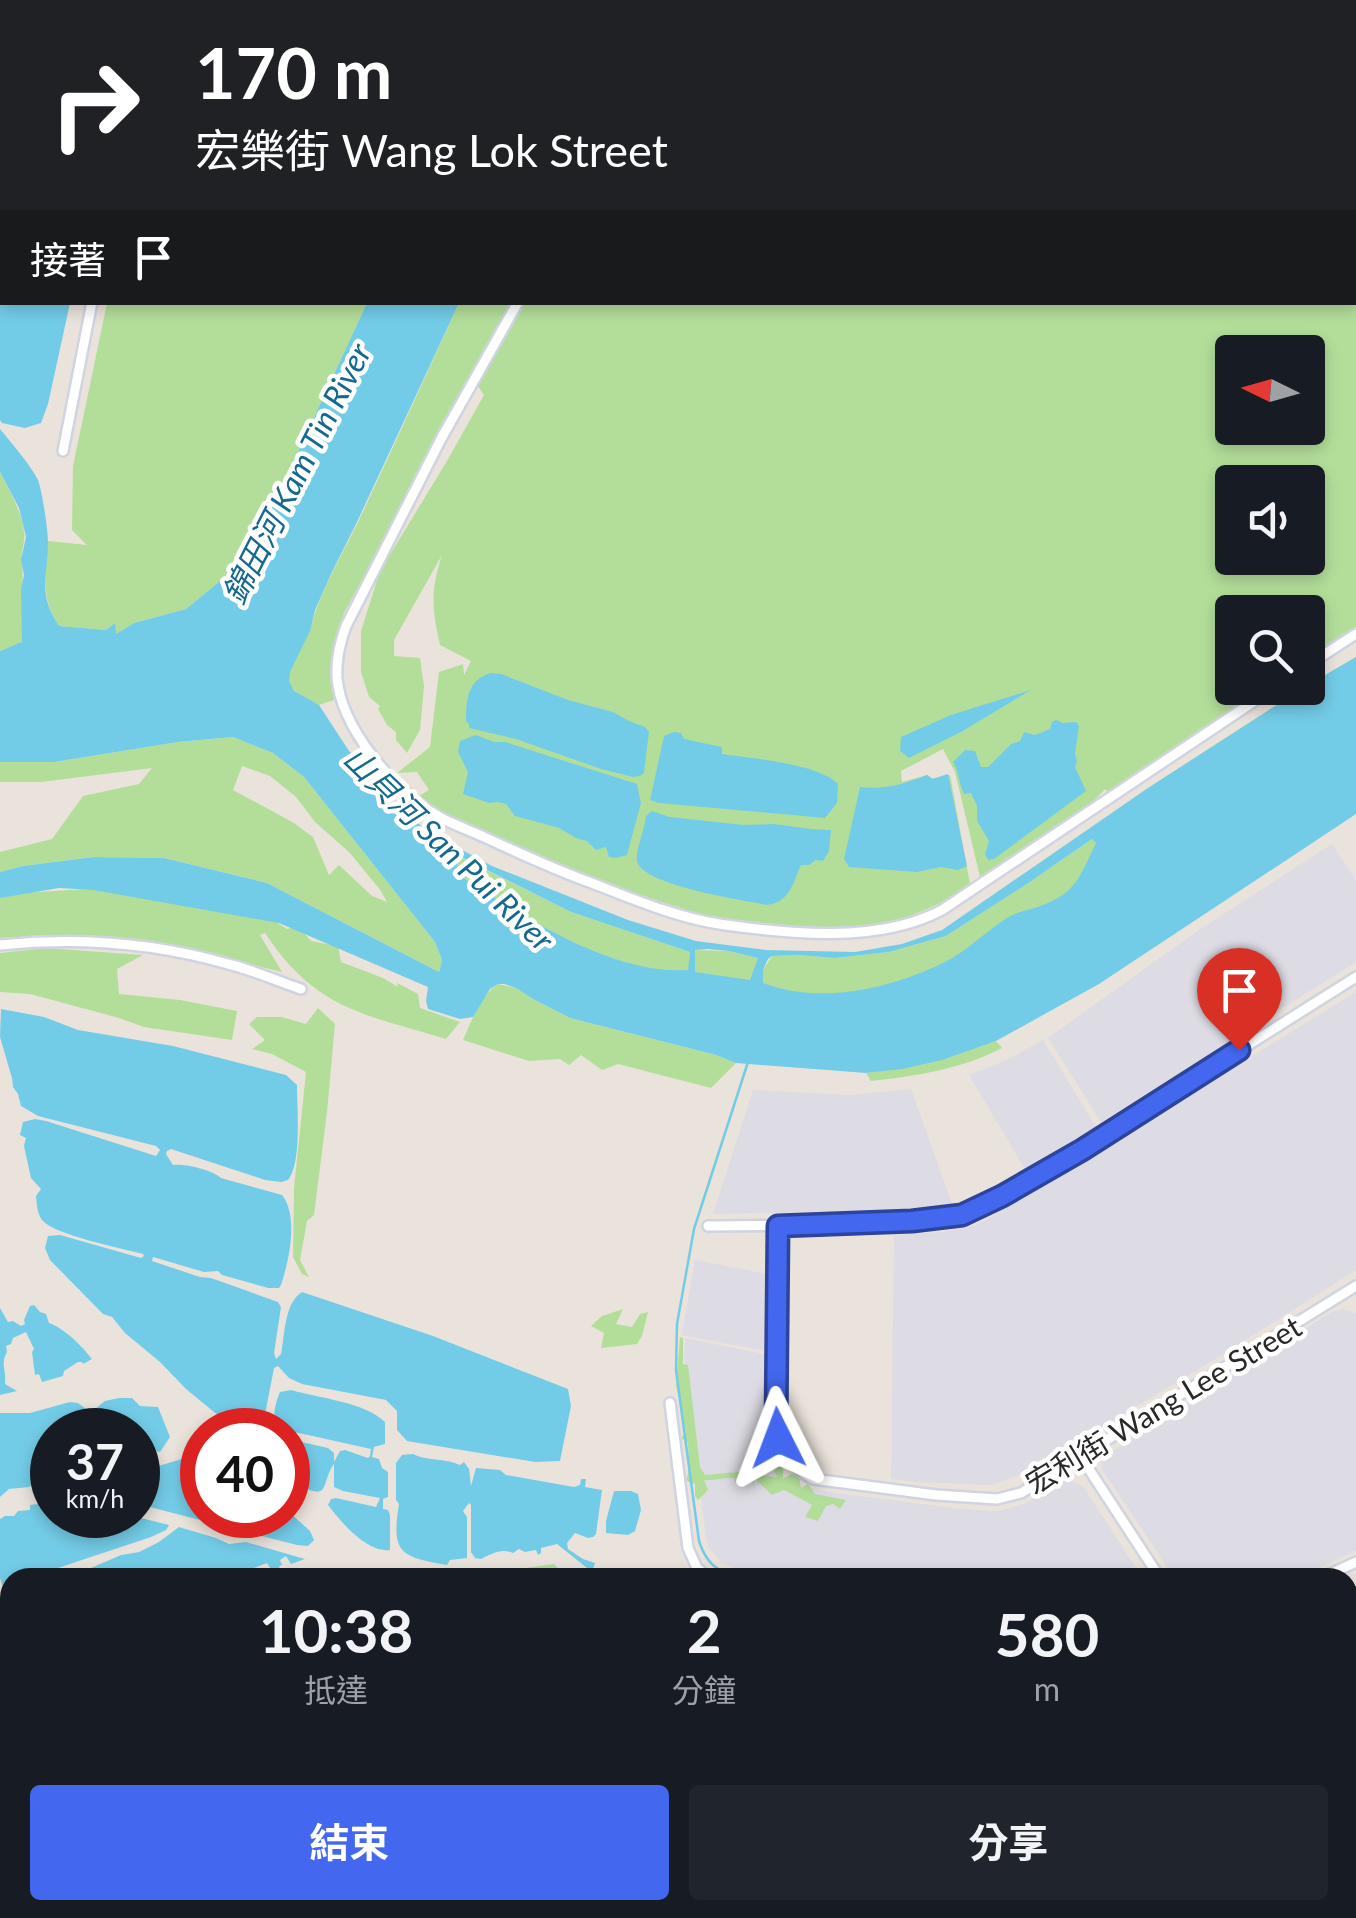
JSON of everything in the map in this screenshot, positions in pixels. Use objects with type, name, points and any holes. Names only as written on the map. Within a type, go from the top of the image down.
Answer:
[{"type":"street","points":[[62,450],[91,305]]},
{"type":"street","points":[[516,305],[440,438],[340,642],[337,679],[347,714],[385,770],[413,799],[437,816],[551,868],[650,905],[716,923],[796,932],[885,930],[927,918],[968,894],[1248,705]]},
{"type":"street","points":[[1325,654],[1356,634]]},
{"type":"street","points":[[0,945],[86,940],[175,951],[231,964],[301,989]]},
{"type":"street","points":[[708,1226],[925,1220],[971,1212],[1082,1150],[1356,977]]},
{"type":"street","name":"宏利街 Wang Lee Street","points":[[778,1226],[776,1426],[783,1454],[800,1473],[813,1479],[936,1495],[997,1499],[1022,1493],[1356,1286]]},
{"type":"street","points":[[670,1404],[688,1548],[698,1568]]},
{"type":"street","points":[[1081,1456],[1154,1568]]},
{"type":"shaded area","points":[[1332,844],[1356,881],[1356,962],[1101,1122],[1048,1038],[1196,932]]},
{"type":"shaded area","points":[[1356,992],[1356,1270],[1025,1473],[991,1485],[891,1479],[894,1235],[943,1232],[986,1220]]},
{"type":"shaded area","points":[[1043,1040],[1096,1127],[1025,1169],[969,1075]]},
{"type":"shaded area","points":[[911,1089],[952,1204],[883,1211],[713,1214],[753,1090],[850,1095]]},
{"type":"shaded area","points":[[695,1260],[767,1274],[765,1351],[682,1335]]},
{"type":"shaded area","points":[[1333,1311],[1356,1313],[1356,1551],[1317,1568],[1168,1568],[1101,1468],[1102,1460]]},
{"type":"shaded area","points":[[685,1338],[764,1354],[764,1440],[767,1453],[793,1482],[822,1491],[997,1511],[1024,1504],[1070,1479],[1084,1488],[1136,1568],[734,1568],[722,1563],[706,1538],[684,1359]]},
{"type":"green space","points":[[107,305],[366,305],[273,506],[253,540],[232,571],[186,609],[134,623],[115,635],[114,624],[106,630],[58,626],[46,584],[48,541],[87,545],[72,530],[73,466]]},
{"type":"green space","points":[[458,305],[512,305],[344,613],[333,656],[334,700],[319,705],[294,690],[289,676]]},
{"type":"green space","points":[[523,305],[1356,305],[1356,634],[1338,645],[1338,651],[1325,650],[1325,595],[1215,595],[1215,705],[1253,705],[1111,795],[1105,789],[1090,805],[991,879],[981,881],[955,772],[943,749],[901,771],[902,782],[927,775],[934,779],[950,775],[970,884],[947,900],[895,923],[853,932],[750,927],[662,902],[659,911],[552,871],[440,814],[419,796],[429,790],[417,772],[397,773],[430,747],[439,672],[463,664],[464,675],[471,661],[440,645],[434,600],[442,555],[394,640],[394,656],[420,658],[424,686],[420,730],[407,753],[396,740],[396,732],[387,725],[380,706],[369,697],[361,672],[361,631],[380,571],[484,395],[478,386]]},
{"type":"green space","points":[[307,449],[271,540],[243,585],[208,622],[158,652],[117,664],[63,673],[56,666],[57,640],[63,633],[86,638],[125,635],[177,618],[199,606],[228,579],[274,513]]},
{"type":"green space","points":[[0,472],[18,508],[24,535],[22,643],[0,651]]},
{"type":"green space","points":[[1356,657],[1325,690],[1325,675]]},
{"type":"green space","points":[[1277,705],[1310,705],[1226,794],[855,1026],[586,961],[462,877],[457,869],[457,861],[462,858],[571,912],[690,952],[689,970],[695,950],[729,951],[759,958],[756,968],[763,982],[763,970],[772,956],[835,958],[889,952],[946,936],[1092,839],[1145,790]]},
{"type":"green space","points":[[233,737],[273,753],[304,777],[435,942],[442,960],[439,972],[267,883],[164,858],[94,857],[0,872],[0,852],[52,839],[83,796],[139,784],[152,768],[41,782],[0,782],[0,762],[54,762]],"holes":[[[242,766],[270,776],[350,853],[387,902],[372,896],[339,865],[329,875],[313,837],[233,790]]]},
{"type":"green space","points":[[104,888],[267,916],[287,929],[298,926],[311,941],[338,946],[341,962],[398,987],[397,983],[418,994],[420,1008],[460,1022],[446,1039],[344,1006],[303,979],[265,933],[260,935],[282,972],[176,946],[53,935],[0,938],[0,892]]},
{"type":"green space","points":[[46,948],[143,955],[117,969],[119,994],[237,1011],[232,1040],[144,1027],[30,994],[0,992],[0,953]]},
{"type":"green space","points":[[498,984],[516,988],[570,1018],[736,1063],[711,1088],[618,1064],[602,1070],[581,1055],[569,1065],[560,1059],[529,1061],[463,1040],[482,1002]]},
{"type":"green space","points":[[318,1008],[335,1024],[314,1215],[307,1221],[300,1260],[309,1277],[302,1274],[293,1257],[294,1188],[306,1072],[272,1054],[252,1049],[265,1040],[249,1024],[257,1017],[282,1017],[306,1024]]},
{"type":"green space","points":[[996,1041],[1002,1048],[938,1070],[871,1081],[866,1073],[932,1061]]},
{"type":"green space","points":[[623,1309],[616,1324],[632,1327],[640,1314],[648,1312],[642,1336],[637,1344],[601,1348],[604,1333],[591,1326],[602,1316]]},
{"type":"green space","points":[[680,1337],[683,1364],[688,1365],[700,1467],[705,1475],[759,1470],[764,1476],[777,1477],[763,1448],[771,1442],[787,1443],[778,1462],[783,1466],[783,1479],[791,1474],[799,1477],[801,1488],[808,1484],[815,1494],[846,1500],[840,1509],[833,1504],[826,1506],[818,1521],[805,1517],[812,1505],[784,1490],[772,1495],[755,1479],[754,1483],[735,1482],[735,1478],[704,1480],[708,1490],[698,1500],[695,1484],[686,1481],[688,1443],[681,1438],[686,1432],[676,1385]]},
{"type":"green space","points":[[554,1564],[558,1568],[526,1568]]},
{"type":"water","points":[[0,305],[70,305],[41,423],[25,428],[0,420]]},
{"type":"water","points":[[366,305],[458,305],[332,572],[289,681],[294,691],[319,705],[349,751],[369,769],[391,801],[436,836],[492,866],[628,920],[696,941],[766,950],[855,952],[902,944],[942,930],[1277,705],[1325,705],[1325,675],[1356,657],[1356,814],[1099,984],[996,1041],[942,1060],[866,1073],[736,1063],[570,1018],[504,984],[490,989],[473,1017],[460,1019],[428,1009],[428,987],[279,923],[93,890],[59,888],[0,898],[0,872],[23,866],[94,857],[164,858],[267,883],[439,972],[442,960],[435,942],[304,777],[273,753],[233,737],[54,762],[0,762],[0,651],[22,642],[21,560],[26,537],[19,508],[0,472],[0,429],[40,485],[48,536],[46,594],[59,626],[106,630],[115,623],[116,634],[134,623],[186,609],[232,571],[273,506]],"holes":[[[1092,839],[1096,843],[1077,880],[1064,894],[1011,916],[952,958],[922,972],[878,987],[831,993],[785,990],[763,983],[763,970],[772,956],[835,958],[889,952],[946,936]],[[463,858],[571,912],[690,952],[688,970],[659,969],[599,953],[541,925],[462,877],[457,861]],[[695,950],[729,951],[758,958],[750,980],[695,972]]]},
{"type":"water","points":[[491,673],[613,712],[645,727],[649,732],[644,773],[633,777],[601,769],[516,739],[469,728],[466,713],[470,691],[477,680]]},
{"type":"water","points":[[1031,690],[909,758],[900,751],[901,737],[951,715]]},
{"type":"water","points":[[1056,720],[1076,722],[1079,726],[1075,767],[1086,791],[988,860],[985,854],[989,841],[977,821],[977,806],[971,793],[964,794],[953,762],[965,750],[975,751],[981,767],[988,767],[1011,744],[1020,741],[1024,732],[1035,735],[1050,729]]},
{"type":"water","points":[[681,733],[684,739],[722,747],[722,754],[816,771],[838,784],[837,803],[825,818],[650,800],[664,736]]},
{"type":"water","points":[[476,735],[637,784],[641,803],[627,855],[609,857],[606,847],[596,850],[587,841],[559,828],[515,816],[506,804],[463,794],[468,772],[458,752],[460,741]]},
{"type":"water","points":[[948,774],[967,866],[917,872],[849,867],[844,859],[860,787],[886,787],[927,775],[932,779]]},
{"type":"water","points":[[652,811],[670,817],[744,825],[831,830],[829,851],[823,861],[801,865],[790,891],[775,903],[767,905],[717,895],[675,885],[643,870],[637,852],[646,816]]},
{"type":"water","points":[[1,1009],[44,1017],[78,1030],[173,1046],[286,1075],[297,1085],[298,1121],[295,1161],[288,1180],[265,1180],[171,1149],[166,1154],[173,1165],[198,1168],[282,1195],[290,1215],[291,1239],[279,1288],[153,1257],[152,1261],[278,1302],[281,1307],[276,1359],[281,1354],[288,1311],[302,1292],[433,1336],[568,1389],[571,1406],[560,1461],[535,1462],[407,1441],[397,1430],[397,1411],[386,1400],[302,1384],[278,1366],[274,1368],[266,1408],[209,1408],[112,1317],[103,1314],[50,1260],[45,1248],[48,1236],[60,1235],[144,1256],[73,1236],[42,1220],[36,1196],[41,1189],[31,1178],[26,1138],[20,1135],[23,1122],[35,1119],[156,1156],[160,1150],[38,1116],[21,1106],[0,1037]]},
{"type":"water","points":[[34,1305],[92,1359],[83,1364],[78,1362],[63,1376],[42,1382],[39,1374],[35,1375],[34,1349],[26,1332],[6,1346],[5,1384],[17,1391],[0,1395],[0,1308],[8,1322],[21,1326]]},
{"type":"water","points":[[291,1390],[354,1405],[385,1422],[385,1444],[374,1447],[372,1457],[379,1459],[388,1472],[388,1497],[383,1499],[383,1509],[390,1515],[390,1550],[364,1542],[328,1505],[336,1498],[376,1507],[380,1498],[334,1487],[334,1464],[324,1488],[310,1490],[310,1444],[328,1448],[334,1453],[334,1462],[340,1451],[368,1458],[371,1449],[310,1435],[310,1408],[276,1408],[280,1392]]},
{"type":"water","points":[[132,1398],[140,1406],[158,1408],[96,1408],[105,1401]]},
{"type":"water","points":[[70,1402],[85,1408],[48,1408]]},
{"type":"water","points":[[160,1412],[170,1437],[160,1452]]},
{"type":"water","points":[[0,1413],[30,1413],[30,1486],[9,1489],[0,1497]]},
{"type":"water","points":[[402,1455],[460,1465],[464,1462],[471,1486],[476,1468],[574,1487],[586,1479],[585,1487],[602,1490],[596,1534],[588,1538],[575,1533],[567,1543],[568,1549],[595,1563],[593,1568],[587,1568],[557,1544],[541,1548],[538,1555],[536,1550],[519,1549],[475,1558],[471,1552],[469,1503],[463,1511],[467,1517],[467,1558],[450,1560],[447,1565],[409,1555],[398,1543],[397,1533],[396,1463]]},
{"type":"water","points":[[180,1460],[180,1515],[160,1510],[160,1465]]},
{"type":"water","points":[[614,1491],[638,1494],[641,1510],[635,1531],[628,1535],[606,1533]]},
{"type":"water","points":[[30,1510],[30,1538],[148,1538],[58,1568],[0,1568],[0,1519],[18,1511]]},
{"type":"water","points":[[179,1527],[180,1538],[216,1538],[229,1544],[246,1542],[305,1559],[291,1564],[286,1556],[280,1560],[280,1568],[270,1568],[267,1563],[254,1568],[91,1568],[139,1552]]},
{"type":"water","points":[[310,1531],[314,1540],[308,1546],[270,1538],[310,1538]]},
{"type":"waterway","points":[[717,1568],[699,1541],[676,1370],[677,1324],[694,1229],[748,1062]]},
{"type":"route","points":[[778,1438],[778,1226],[912,1221],[953,1218],[971,1212],[1082,1150],[1239,1050]]},
{"type":"water label","name":"錦田河 Kam Tin River","points":[[296,473]]},
{"type":"water label","name":"山貝河 San Pui River","points":[[449,848]]}]
